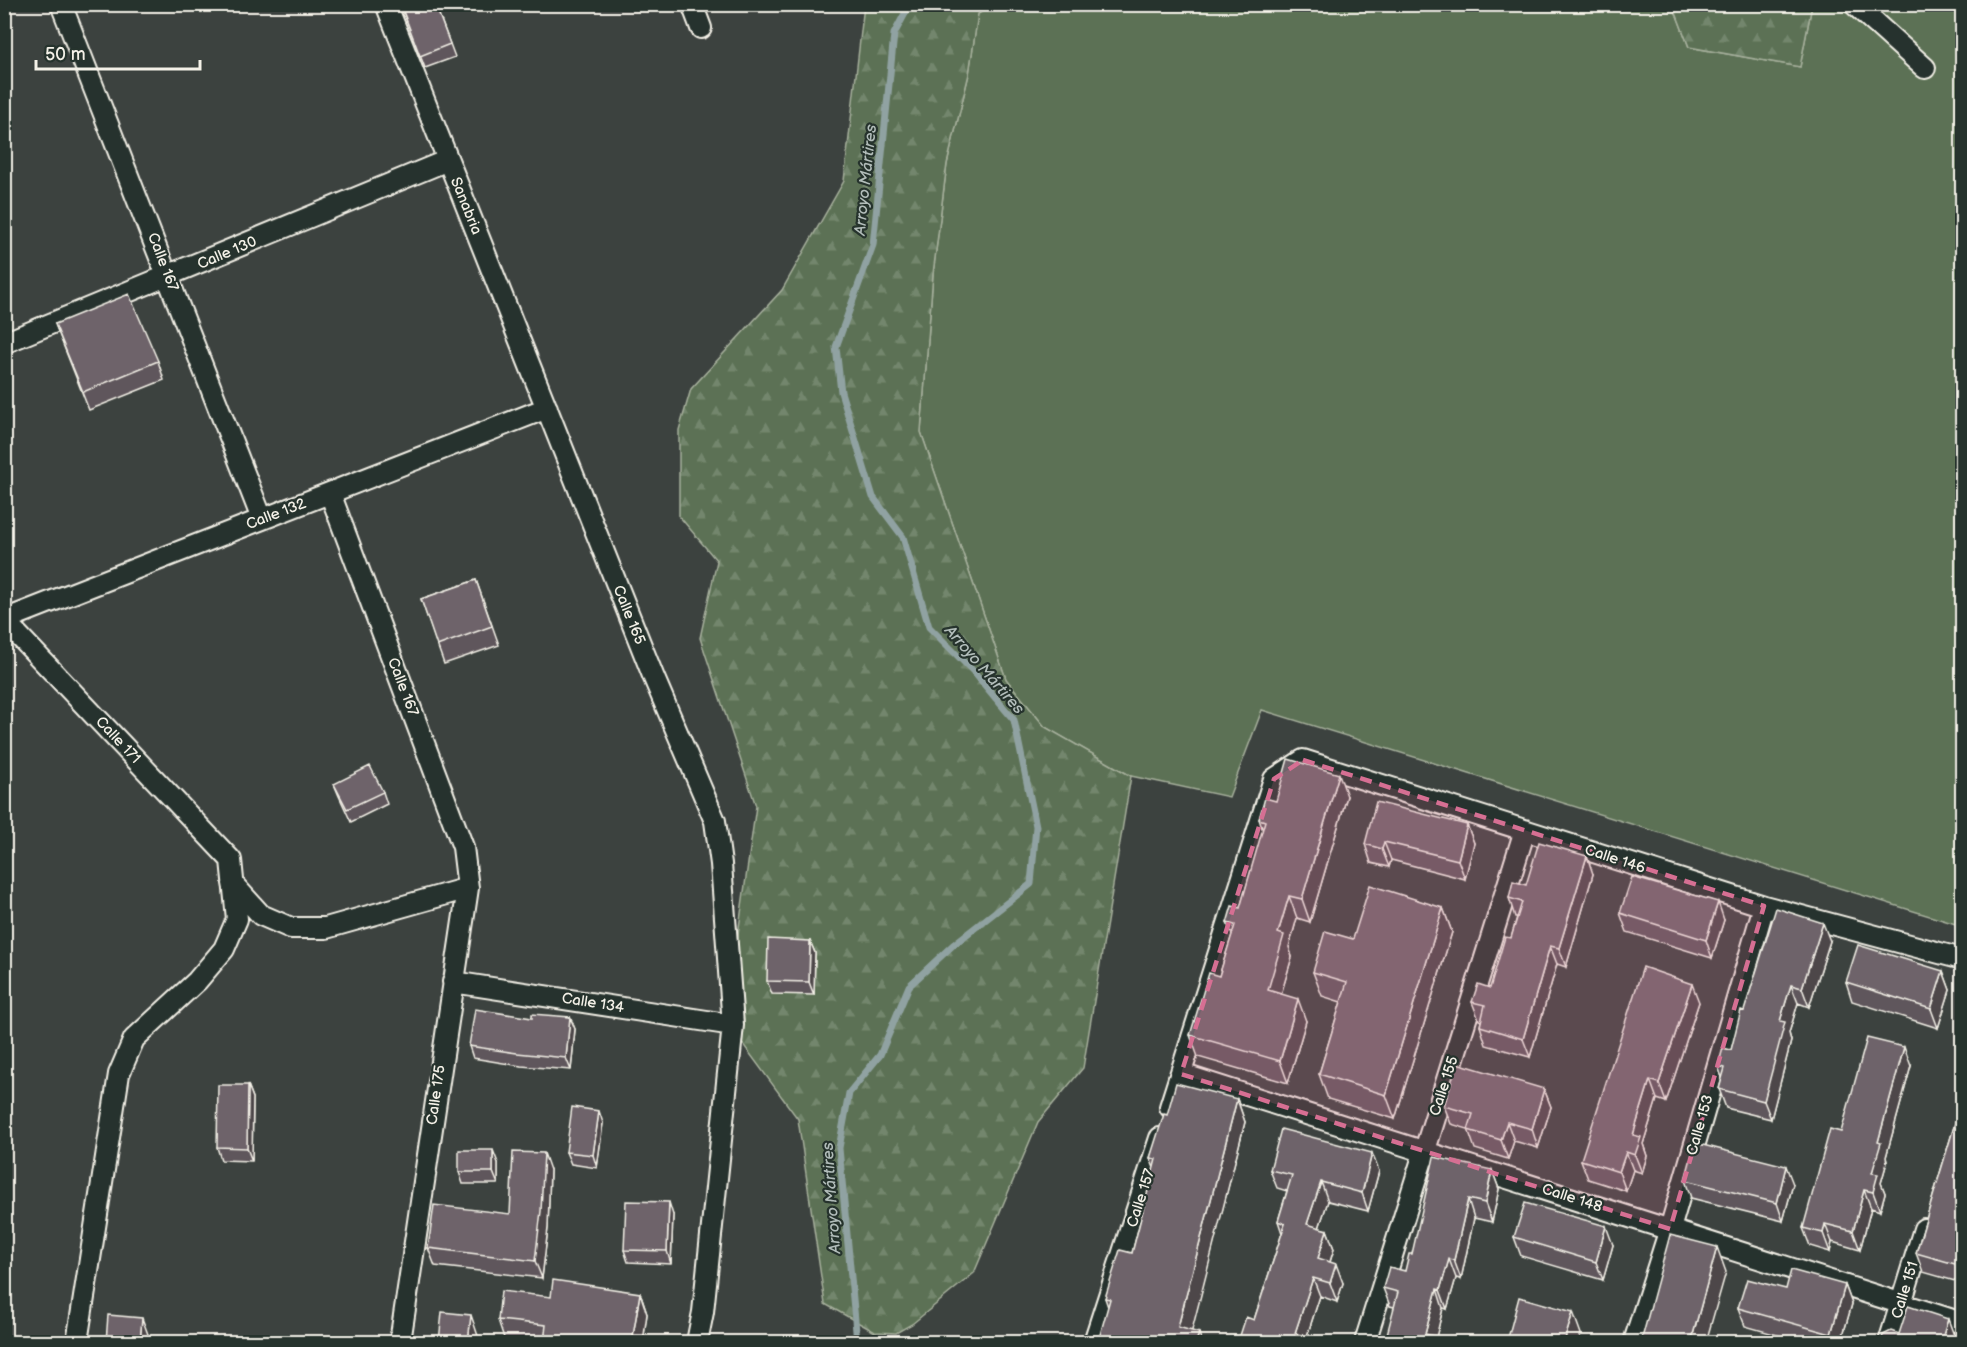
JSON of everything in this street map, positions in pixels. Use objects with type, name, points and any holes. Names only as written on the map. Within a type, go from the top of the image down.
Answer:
[{"type":"street","name":"Calle 167","points":[[62,4],[262,519]]},
{"type":"street","name":"Sanabria","points":[[386,4],[547,408]]},
{"type":"street","points":[[692,4],[701,28]]},
{"type":"street","points":[[1854,4],[1925,68]]},
{"type":"street","name":"Calle 130","points":[[4,343],[169,277],[448,160]]},
{"type":"street","name":"Calle 132","points":[[5,620],[547,408]]},
{"type":"street","name":"Calle 165","points":[[547,408],[654,678],[715,821],[721,864],[733,1025],[703,1312],[697,1342]]},
{"type":"street","name":"Calle 167","points":[[330,493],[463,847]]},
{"type":"street","name":"Calle 171","points":[[5,620],[231,860],[233,884]]},
{"type":"street","name":"Calle 146","points":[[1274,779],[1303,760],[1764,906],[1962,959]]},
{"type":"street","name":"Calle 157","points":[[1094,1342],[1274,779]]},
{"type":"street","name":"Calle 155","points":[[1365,1342],[1525,830]]},
{"type":"street","name":"Calle 175","points":[[400,1342],[468,888],[463,847]]},
{"type":"street","points":[[233,884],[261,915],[291,928],[326,928],[468,888]]},
{"type":"street","points":[[77,1342],[119,1074],[134,1039],[197,981],[224,949],[237,919],[233,884]]},
{"type":"street","name":"Calle 153","points":[[1634,1342],[1670,1229],[1764,906]]},
{"type":"street","name":"Calle 134","points":[[453,982],[733,1025]]},
{"type":"street","name":"Calle 148","points":[[1181,1074],[1962,1323]]},
{"type":"street","name":"Calle 151","points":[[1889,1342],[1928,1213]]},
{"type":"highlighted area","points":[[1303,760],[1764,906],[1670,1229],[1181,1074],[1274,779]]},
{"type":"green space","points":[[864,5],[993,5],[978,14],[969,74],[947,164],[933,274],[921,432],[1006,679],[1045,727],[1131,776],[1083,1068],[1038,1122],[974,1273],[912,1324],[896,1333],[875,1332],[825,1304],[798,1119],[726,1021],[756,806],[700,638],[717,561],[679,516],[679,430],[691,389],[782,290],[844,181]]},
{"type":"green space","points":[[993,5],[1673,5],[1689,47],[1800,67],[1812,5],[1962,5],[1962,926],[1262,710],[1229,797],[1131,776],[1045,727],[1006,679],[921,432],[933,274],[947,164],[969,74],[978,13]]},
{"type":"green space","points":[[1673,5],[1812,5],[1800,67],[1689,47]]},
{"type":"building","points":[[420,4],[435,4],[450,44],[420,56],[403,11]]},
{"type":"building","points":[[129,294],[158,361],[83,392],[55,324]]},
{"type":"building","points":[[476,580],[492,626],[437,646],[421,599]]},
{"type":"building","points":[[1288,759],[1339,774],[1302,899],[1289,896],[1278,933],[1284,935],[1268,990],[1298,999],[1280,1061],[1190,1035],[1209,973],[1219,976],[1235,925],[1227,923],[1232,906],[1240,908],[1265,821],[1259,819],[1265,798],[1276,801]]},
{"type":"building","points":[[370,766],[383,792],[347,809],[334,784]]},
{"type":"building","points":[[1376,802],[1467,825],[1458,860],[1384,842],[1382,849],[1365,844]]},
{"type":"building","points":[[1539,842],[1587,856],[1559,948],[1550,946],[1523,1039],[1480,1026],[1485,1005],[1472,1002],[1478,984],[1490,988],[1505,937],[1511,938],[1522,902],[1509,898],[1513,881],[1526,885]]},
{"type":"building","points":[[1632,877],[1718,902],[1706,940],[1620,913]]},
{"type":"building","points":[[1370,885],[1443,908],[1386,1095],[1319,1074],[1347,982],[1313,972],[1325,931],[1353,939]]},
{"type":"building","points":[[1776,908],[1823,923],[1802,988],[1791,985],[1780,1021],[1785,1022],[1764,1101],[1719,1089],[1725,1068],[1718,1066],[1723,1048],[1731,1050],[1741,1010],[1744,1011]]},
{"type":"building","points":[[768,939],[810,941],[809,982],[767,981]]},
{"type":"building","points":[[1858,945],[1943,971],[1931,1009],[1846,982]]},
{"type":"building","points":[[1643,967],[1692,984],[1659,1083],[1650,1080],[1633,1135],[1641,1137],[1635,1155],[1626,1152],[1619,1172],[1581,1160]]},
{"type":"building","points":[[475,1009],[532,1018],[532,1014],[570,1017],[566,1058],[469,1046]]},
{"type":"building","points":[[1867,1038],[1904,1047],[1878,1142],[1881,1143],[1872,1173],[1878,1174],[1873,1192],[1864,1190],[1853,1231],[1825,1224],[1823,1233],[1803,1228],[1830,1129],[1841,1132]]},
{"type":"building","points":[[1457,1063],[1544,1089],[1532,1129],[1507,1122],[1501,1140],[1468,1130],[1473,1114],[1444,1106]]},
{"type":"building","points":[[1176,1083],[1237,1099],[1178,1327],[1199,1333],[1196,1342],[1098,1342],[1110,1299],[1105,1298],[1120,1250],[1132,1253],[1156,1159],[1150,1158],[1164,1114],[1167,1115]]},
{"type":"building","points":[[218,1085],[248,1085],[247,1148],[217,1147]]},
{"type":"building","points":[[1962,1100],[1962,1266],[1916,1253]]},
{"type":"building","points":[[572,1107],[599,1111],[593,1155],[566,1152]]},
{"type":"building","points":[[1281,1129],[1372,1153],[1362,1193],[1321,1182],[1307,1224],[1327,1230],[1318,1258],[1336,1264],[1330,1283],[1313,1278],[1295,1333],[1300,1335],[1298,1342],[1238,1342],[1246,1317],[1254,1320],[1285,1224],[1278,1221],[1292,1175],[1270,1170]]},
{"type":"building","points":[[1695,1143],[1786,1166],[1777,1203],[1685,1180]]},
{"type":"building","points":[[459,1150],[493,1150],[493,1172],[459,1172]]},
{"type":"building","points":[[513,1152],[544,1153],[541,1211],[535,1261],[428,1248],[434,1205],[510,1214]]},
{"type":"building","points":[[1434,1157],[1492,1170],[1485,1203],[1468,1199],[1454,1260],[1449,1259],[1440,1290],[1437,1289],[1425,1334],[1441,1338],[1440,1342],[1385,1342],[1398,1292],[1383,1288],[1389,1267],[1405,1271],[1409,1254],[1412,1254]]},
{"type":"building","points":[[626,1201],[669,1202],[667,1251],[624,1250]]},
{"type":"building","points":[[1525,1203],[1606,1226],[1596,1262],[1514,1237]]},
{"type":"building","points":[[1670,1235],[1717,1247],[1691,1342],[1641,1342]]},
{"type":"building","points":[[1791,1270],[1845,1285],[1831,1334],[1738,1308],[1747,1279],[1786,1289]]},
{"type":"building","points":[[553,1280],[640,1293],[632,1342],[544,1342],[546,1325],[498,1320],[501,1291],[551,1297]]},
{"type":"building","points":[[1519,1297],[1573,1312],[1564,1342],[1507,1342]]},
{"type":"building","points":[[1908,1306],[1948,1319],[1941,1342],[1881,1342],[1883,1335],[1891,1331],[1899,1334]]},
{"type":"building","points":[[442,1312],[471,1315],[468,1342],[439,1342]]},
{"type":"building","points":[[108,1315],[142,1318],[140,1342],[106,1342]]},
{"type":"waterway","name":"Arroyo Mártires","points":[[857,1342],[839,1148],[849,1093],[880,1055],[909,986],[953,945],[1031,884],[1036,826],[1014,720],[973,671],[929,627],[903,537],[873,497],[841,392],[836,347],[873,245],[894,34],[910,4]]}]
